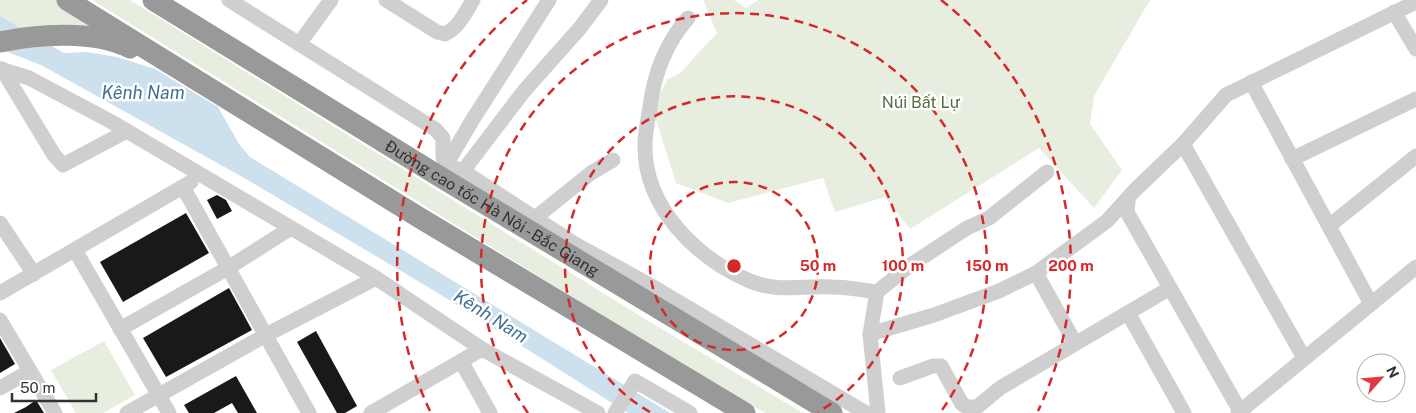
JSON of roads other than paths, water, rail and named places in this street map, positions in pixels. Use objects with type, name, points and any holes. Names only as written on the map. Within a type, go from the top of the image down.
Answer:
[{"type":"highway","points":[[67,0],[745,413]]},
{"type":"highway","name":"Đường cao tốc Hà Nội - Bắc Giang","points":[[153,0],[442,178],[832,413]]},
{"type":"highway","points":[[0,42],[23,38],[85,35],[121,43],[246,110]]},
{"type":"street","points":[[229,0],[436,129],[443,138],[441,153],[447,163],[463,171],[575,244],[656,288],[866,413]]},
{"type":"street","points":[[299,44],[332,0]]},
{"type":"street","points":[[386,0],[437,32],[445,34],[453,30],[459,23],[474,0]]},
{"type":"street","points":[[447,163],[549,0]]},
{"type":"street","points":[[463,171],[524,91],[580,28],[601,0]]},
{"type":"street","points":[[870,334],[934,315],[998,291],[1036,273],[1107,221],[1184,144],[1226,95],[1416,2]]},
{"type":"street","points":[[1394,12],[1416,49]]},
{"type":"street","points":[[688,18],[670,44],[653,83],[646,135],[645,146],[650,178],[664,211],[687,240],[720,265],[751,282],[780,290],[832,286],[877,292]]},
{"type":"street","points":[[1,69],[29,78],[127,131],[376,278],[482,348],[598,413]]},
{"type":"street","points":[[1,69],[54,155],[63,165],[127,131]]},
{"type":"street","points":[[1251,82],[1371,304]]},
{"type":"street","points":[[1292,159],[1416,99]]},
{"type":"street","points":[[1184,144],[1304,358]]},
{"type":"street","points":[[1329,226],[1416,156]]},
{"type":"street","points":[[535,218],[591,173],[613,160]]},
{"type":"street","points":[[878,413],[870,334],[877,292],[909,266],[967,228],[989,218],[1047,172]]},
{"type":"street","points":[[0,293],[201,176]]},
{"type":"street","points":[[183,186],[309,413]]},
{"type":"street","points":[[1128,201],[1127,212],[1239,412],[1416,267]]},
{"type":"street","points":[[0,222],[34,274]]},
{"type":"street","points":[[120,329],[228,268],[290,228]]},
{"type":"street","points":[[75,250],[169,413]]},
{"type":"street","points":[[1036,273],[1076,342]]},
{"type":"street","points":[[127,413],[266,335],[376,278]]},
{"type":"street","points":[[900,378],[933,366],[941,366],[967,410],[977,407],[1000,388],[1170,288]]},
{"type":"street","points":[[1128,313],[1184,413]]},
{"type":"street","points":[[0,320],[55,413]]},
{"type":"street","points":[[376,412],[482,348]]},
{"type":"street","points":[[461,361],[490,413]]},
{"type":"street","points":[[0,388],[30,371]]},
{"type":"street","points":[[616,411],[635,381],[690,413]]},
{"type":"water","name":"Kênh Nam","points":[[0,16],[64,53],[87,52],[117,57],[155,69],[218,107],[239,144],[250,157],[670,413],[628,413],[433,290],[246,179],[41,65],[0,49]]},
{"type":"park label","name":"Núi Bất Lự","points":[[921,102]]}]
